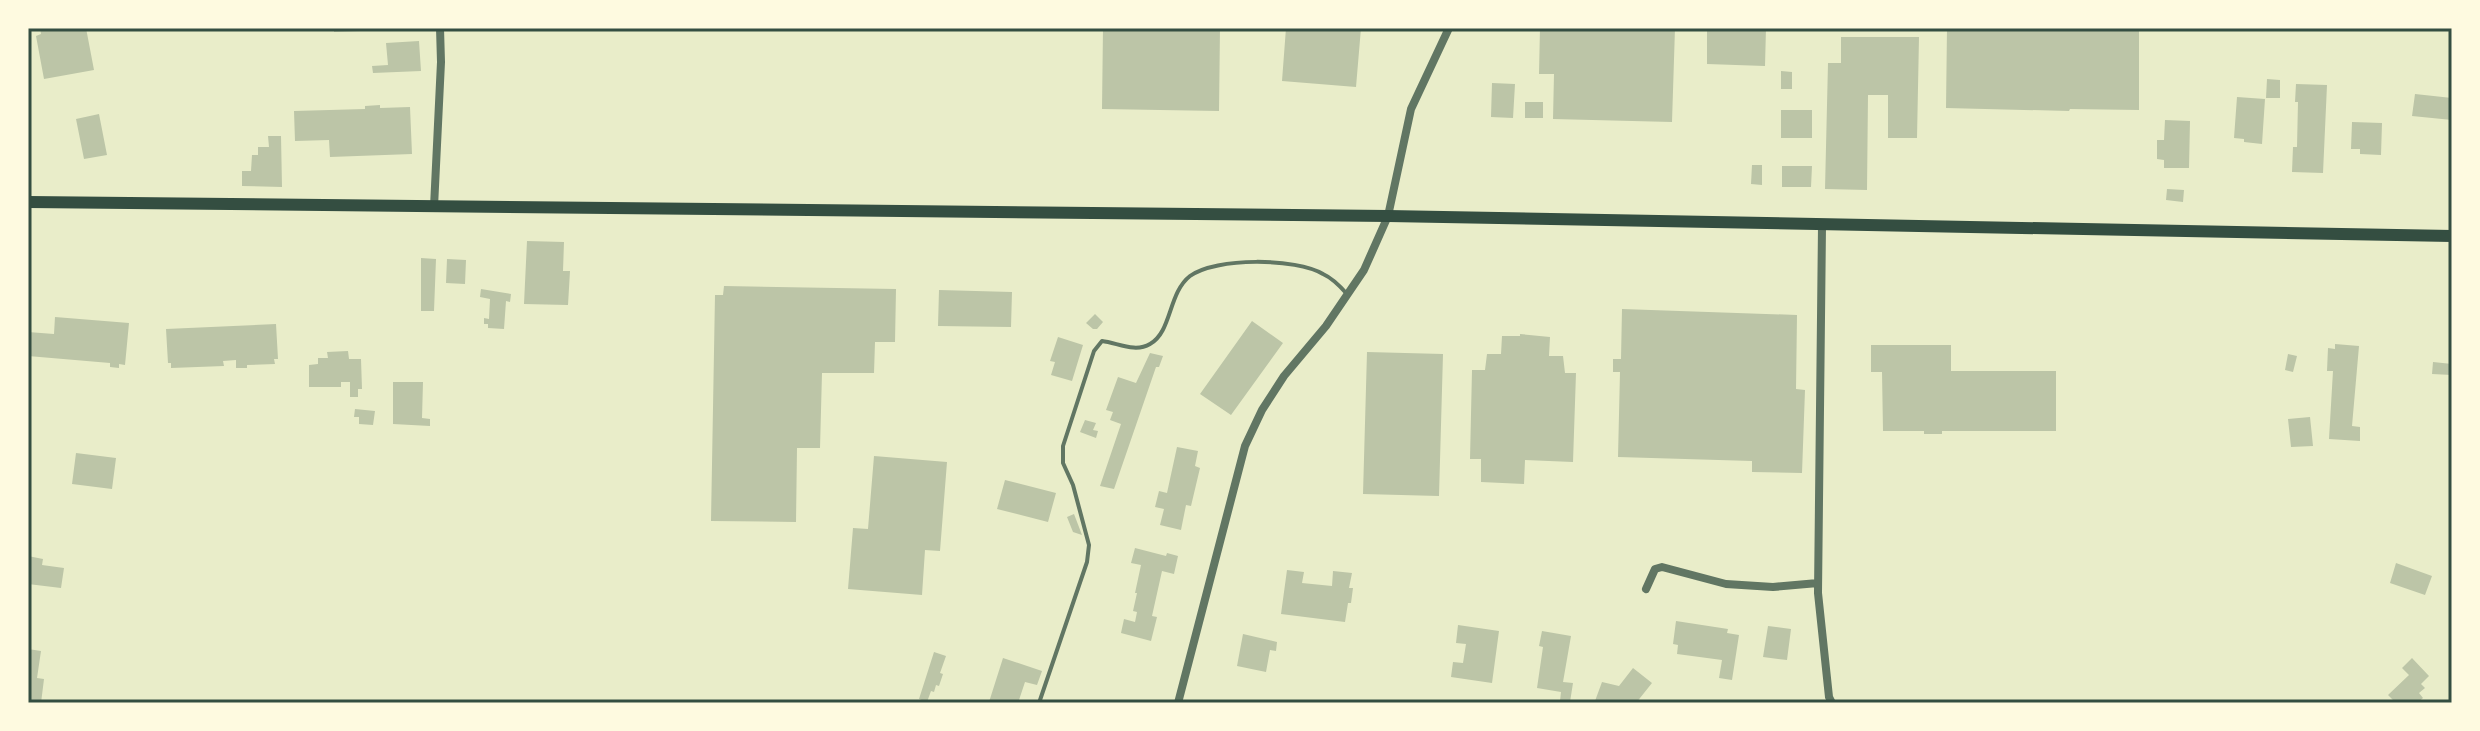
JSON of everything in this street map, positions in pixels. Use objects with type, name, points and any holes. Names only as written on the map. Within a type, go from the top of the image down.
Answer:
[{"type":"main road","points":[[28,202],[1388,216],[2452,236]]},
{"type":"street","points":[[434,207],[440,28]]},
{"type":"street","points":[[1178,703],[1245,446],[1262,410],[1284,376],[1364,270],[1388,216],[1411,109],[1449,28]]},
{"type":"street","points":[[1822,226],[1818,583],[1832,703]]},
{"type":"street","points":[[1646,589],[1655,569],[1662,567],[1726,584],[1773,587],[1818,583]]},
{"type":"lane","points":[[1039,703],[1087,562],[1089,545],[1073,485],[1063,463],[1063,446],[1094,351],[1102,341],[1144,348],[1155,342],[1174,298],[1189,276],[1211,266],[1241,261],[1300,266],[1322,273],[1348,295]]},
{"type":"building","points":[[40,28],[86,28],[94,70],[44,79],[36,36],[41,34]]},
{"type":"building","points":[[334,28],[361,28],[361,31],[334,32]]},
{"type":"building","points":[[1103,28],[1220,28],[1219,111],[1102,109]]},
{"type":"building","points":[[1286,28],[1361,28],[1356,87],[1282,81]]},
{"type":"building","points":[[1540,28],[1675,28],[1672,122],[1553,119],[1554,74],[1539,74]]},
{"type":"building","points":[[1707,28],[1766,28],[1765,66],[1707,64]]},
{"type":"building","points":[[1947,28],[2139,28],[2139,110],[1946,108]]},
{"type":"building","points":[[1841,37],[1919,37],[1917,138],[1888,138],[1888,95],[1868,95],[1867,190],[1825,189],[1828,63],[1841,63]]},
{"type":"building","points":[[419,41],[421,71],[373,73],[372,66],[388,65],[386,43]]},
{"type":"building","points":[[1781,71],[1792,72],[1792,89],[1781,89]]},
{"type":"building","points":[[2267,79],[2280,80],[2280,98],[2266,98]]},
{"type":"building","points":[[1492,83],[1515,84],[1513,118],[1491,117]]},
{"type":"building","points":[[2296,84],[2327,85],[2323,173],[2292,172],[2293,147],[2297,147]]},
{"type":"building","points":[[2415,94],[2452,98],[2452,120],[2412,116]]},
{"type":"building","points":[[2237,97],[2265,99],[2262,144],[2234,138]]},
{"type":"building","points":[[1525,102],[1543,102],[1543,118],[1525,118]]},
{"type":"building","points":[[380,105],[380,108],[410,107],[412,154],[330,157],[329,140],[295,141],[294,111],[365,109],[365,106]]},
{"type":"building","points":[[1781,110],[1812,110],[1812,138],[1781,138]]},
{"type":"building","points":[[99,114],[107,155],[84,159],[76,119]]},
{"type":"building","points":[[2165,120],[2190,121],[2189,168],[2164,168],[2164,160],[2157,159],[2157,140],[2164,140]]},
{"type":"building","points":[[2352,122],[2382,123],[2381,155],[2360,154],[2360,149],[2351,149]]},
{"type":"building","points":[[268,136],[281,136],[282,187],[242,186],[242,171],[251,171],[252,155],[258,155],[258,147],[269,147]]},
{"type":"building","points":[[1752,165],[1762,165],[1762,185],[1751,184]]},
{"type":"building","points":[[1782,166],[1812,166],[1811,187],[1782,187]]},
{"type":"building","points":[[2167,189],[2184,190],[2183,202],[2166,200]]},
{"type":"building","points":[[527,241],[564,242],[563,271],[570,271],[568,305],[524,304]]},
{"type":"building","points":[[421,258],[436,259],[434,311],[421,311]]},
{"type":"building","points":[[447,259],[466,260],[465,284],[446,283]]},
{"type":"building","points":[[724,286],[896,289],[895,342],[875,342],[874,373],[822,373],[820,448],[797,448],[796,522],[711,521],[715,295],[723,295]]},
{"type":"building","points":[[481,289],[511,294],[510,302],[506,301],[504,329],[488,328],[488,324],[484,324],[484,318],[489,319],[490,299],[480,297]]},
{"type":"building","points":[[939,290],[1012,292],[1011,327],[938,326]]},
{"type":"building","points":[[1622,309],[1797,315],[1796,389],[1805,390],[1802,473],[1752,472],[1752,461],[1618,457],[1620,372],[1613,372],[1613,359],[1621,359]]},
{"type":"building","points":[[1095,314],[1103,322],[1093,329],[1086,323]]},
{"type":"building","points":[[55,317],[129,323],[125,365],[119,364],[119,368],[110,367],[110,363],[28,356],[28,332],[54,334]]},
{"type":"building","points":[[1252,321],[1283,343],[1231,415],[1200,394]]},
{"type":"building","points":[[276,324],[278,359],[274,359],[275,364],[236,368],[236,360],[223,361],[224,366],[171,368],[171,363],[168,363],[166,329]]},
{"type":"building","points":[[1502,336],[1550,337],[1549,356],[1563,356],[1565,373],[1576,373],[1573,462],[1525,460],[1524,484],[1481,482],[1481,459],[1470,459],[1472,370],[1485,370],[1487,354],[1501,354]]},
{"type":"building","points":[[1058,337],[1083,345],[1072,381],[1051,375],[1055,362],[1050,361]]},
{"type":"building","points":[[2335,344],[2359,346],[2352,426],[2360,427],[2360,441],[2329,439],[2333,371],[2327,371],[2328,348],[2335,349]]},
{"type":"building","points":[[1871,345],[1951,345],[1951,371],[2056,371],[2056,431],[1942,431],[1942,434],[1924,434],[1924,431],[1883,431],[1882,372],[1871,372]]},
{"type":"building","points":[[348,351],[349,359],[361,359],[362,389],[358,389],[358,397],[350,397],[350,382],[341,382],[341,387],[309,387],[309,365],[318,364],[318,358],[328,358],[327,352]]},
{"type":"building","points":[[1367,352],[1443,354],[1439,496],[1363,494]]},
{"type":"building","points":[[1150,353],[1163,356],[1159,367],[1156,367],[1114,489],[1100,486],[1121,424],[1110,420],[1113,412],[1106,410],[1118,377],[1136,383]]},
{"type":"building","points":[[2288,354],[2297,356],[2293,372],[2285,370]]},
{"type":"building","points":[[2433,362],[2452,364],[2452,375],[2432,374]]},
{"type":"building","points":[[393,382],[423,382],[422,418],[430,419],[430,426],[393,424]]},
{"type":"building","points":[[355,409],[375,411],[373,425],[359,424],[359,417],[354,417]]},
{"type":"building","points":[[2310,417],[2313,446],[2291,447],[2288,419]]},
{"type":"building","points":[[1085,420],[1096,423],[1093,430],[1098,431],[1096,438],[1080,432]]},
{"type":"building","points":[[1177,447],[1198,451],[1195,466],[1200,468],[1191,506],[1186,505],[1181,530],[1160,525],[1164,509],[1155,507],[1159,491],[1167,493]]},
{"type":"building","points":[[76,453],[116,458],[112,489],[72,484]]},
{"type":"building","points":[[874,456],[947,462],[940,551],[925,550],[922,595],[848,589],[853,528],[868,529]]},
{"type":"building","points":[[1005,480],[1056,493],[1048,522],[997,509]]},
{"type":"building","points":[[1074,514],[1082,535],[1073,532],[1067,517]]},
{"type":"building","points":[[1135,548],[1178,556],[1174,574],[1162,571],[1152,616],[1157,617],[1151,641],[1121,633],[1124,619],[1135,622],[1137,612],[1133,611],[1141,565],[1131,563]]},
{"type":"building","points":[[28,556],[43,559],[42,565],[64,568],[61,588],[28,584]]},
{"type":"building","points":[[2396,563],[2432,576],[2425,595],[2390,583]]},
{"type":"building","points":[[1287,570],[1304,572],[1302,583],[1332,586],[1333,571],[1352,573],[1349,588],[1353,588],[1351,603],[1348,603],[1345,622],[1281,614]]},
{"type":"building","points":[[1676,621],[1728,629],[1727,633],[1739,635],[1732,680],[1719,678],[1722,660],[1677,654],[1678,645],[1673,644]]},
{"type":"building","points":[[1458,625],[1499,631],[1492,683],[1451,677],[1453,662],[1463,663],[1466,644],[1456,643]]},
{"type":"building","points":[[1768,626],[1791,629],[1787,660],[1763,657]]},
{"type":"building","points":[[1542,631],[1571,636],[1563,682],[1573,683],[1570,702],[1560,701],[1561,692],[1537,688]]},
{"type":"building","points":[[1243,634],[1277,642],[1276,651],[1270,650],[1266,672],[1237,666]]},
{"type":"building","points":[[28,649],[41,651],[37,678],[44,679],[41,703],[28,703]]},
{"type":"building","points":[[934,652],[946,656],[939,686],[936,685],[934,692],[931,691],[927,702],[919,699]]},
{"type":"building","points":[[1003,658],[1042,671],[1037,685],[1025,682],[1018,703],[989,702]]},
{"type":"building","points":[[2412,658],[2429,676],[2421,684],[2425,688],[2419,693],[2423,698],[2417,703],[2396,703],[2388,695],[2409,675],[2402,668]]},
{"type":"building","points":[[1633,668],[1652,683],[1636,703],[1595,701],[1602,682],[1619,686]]}]
